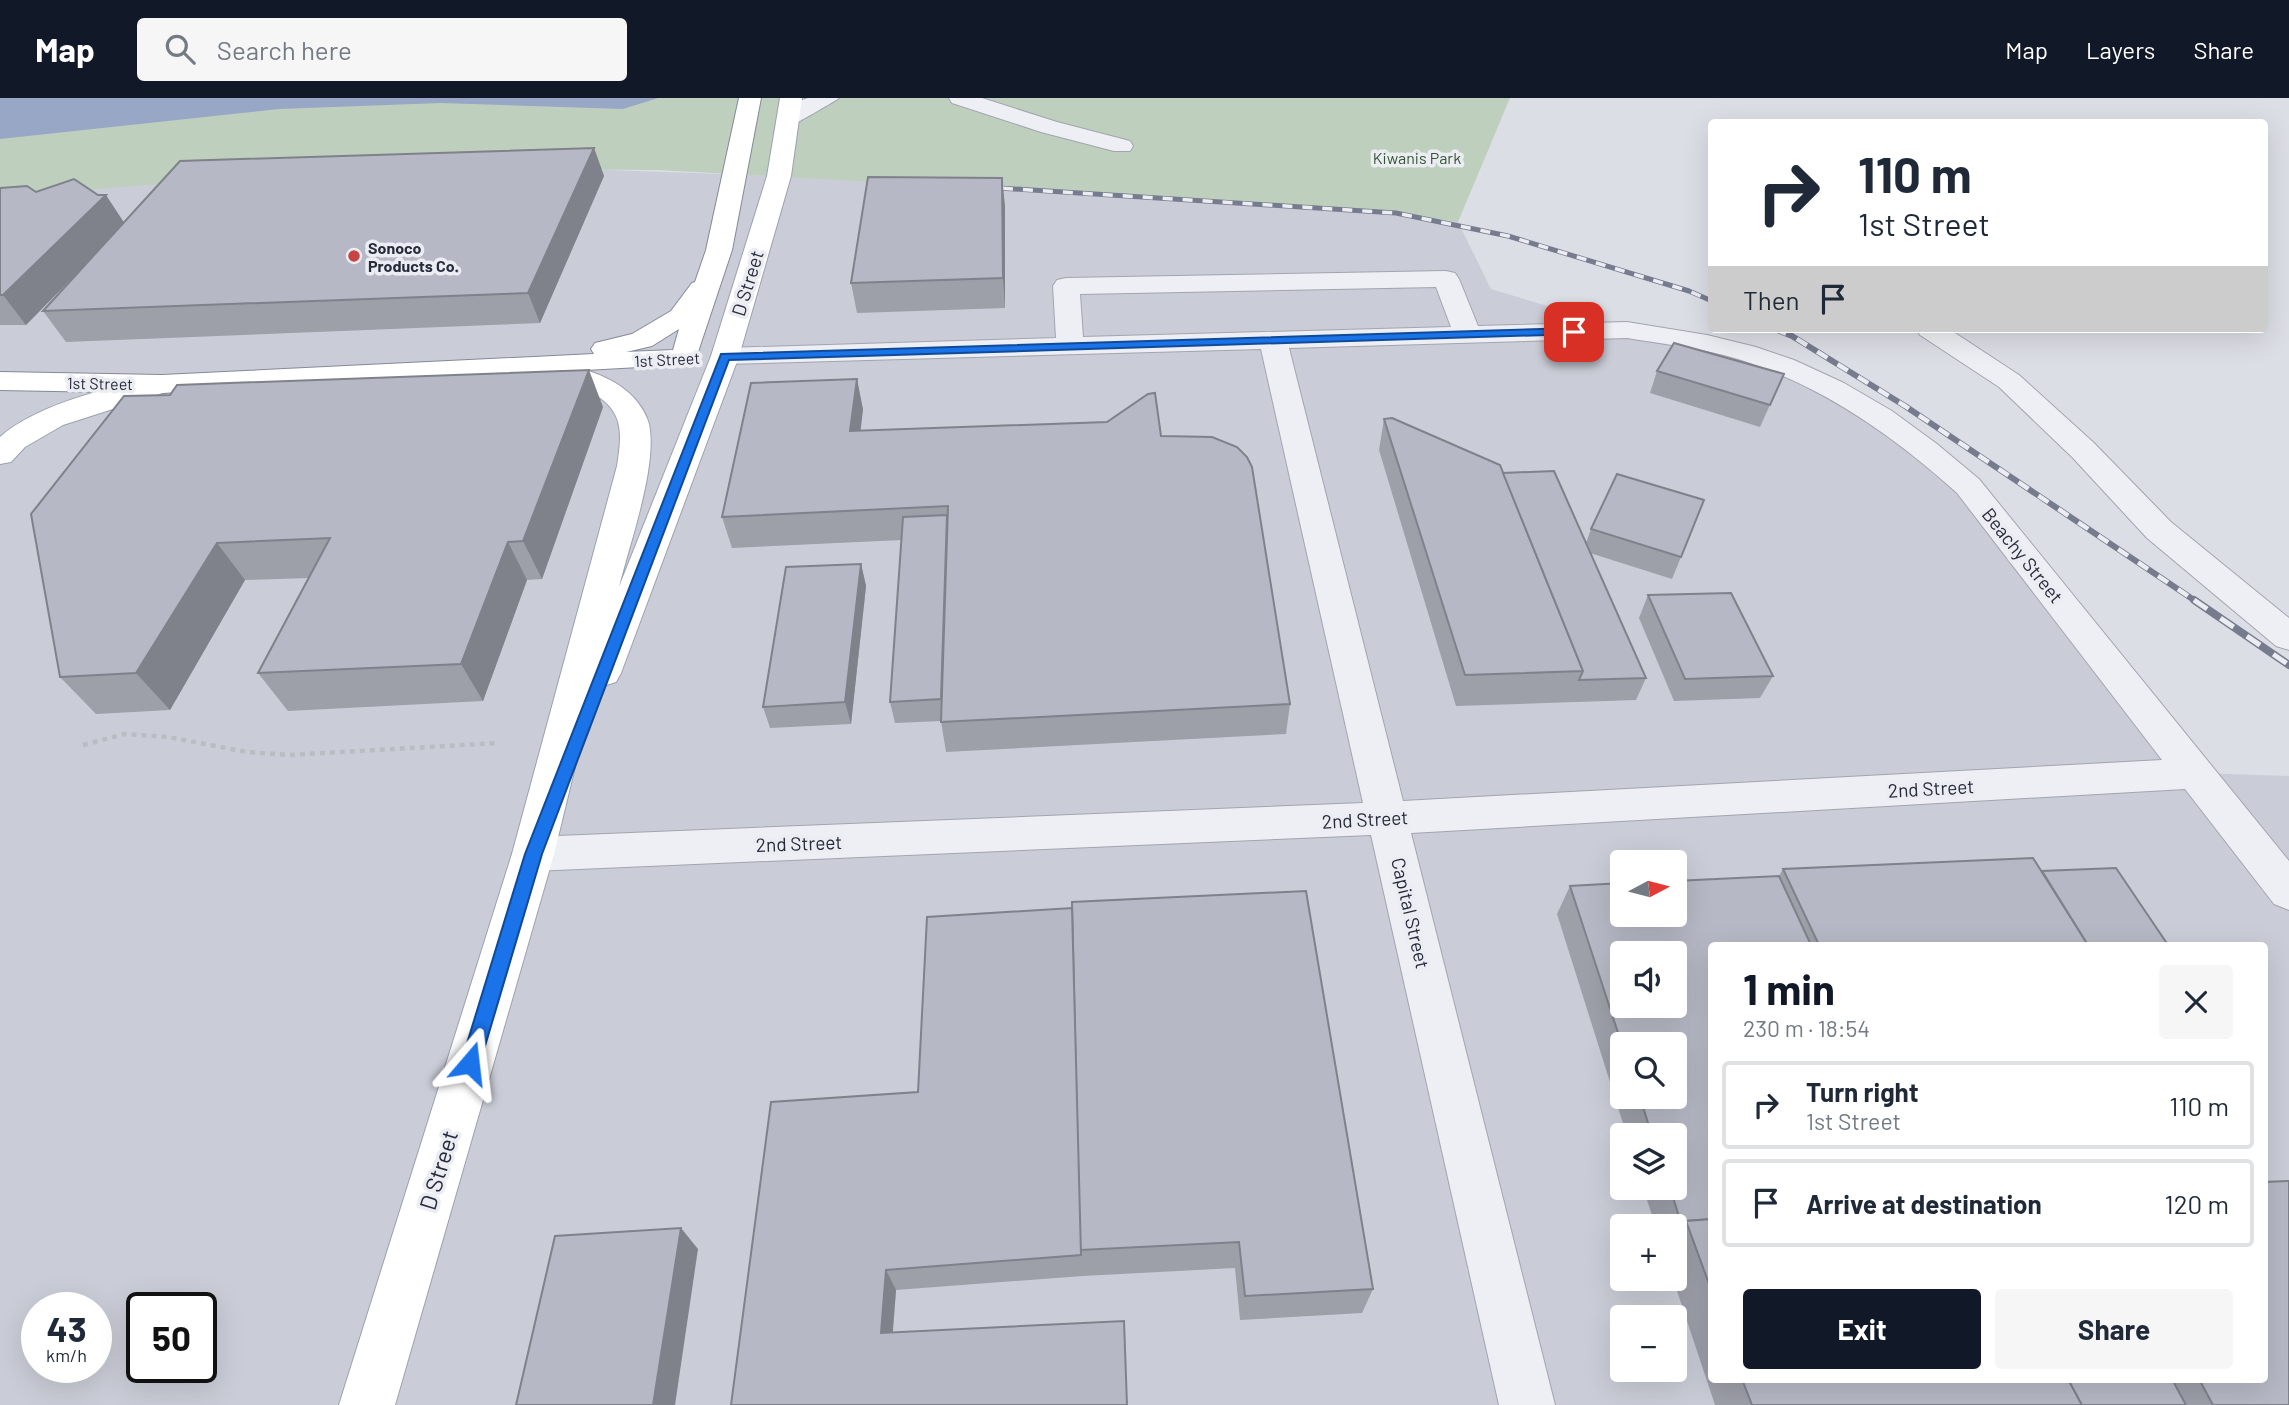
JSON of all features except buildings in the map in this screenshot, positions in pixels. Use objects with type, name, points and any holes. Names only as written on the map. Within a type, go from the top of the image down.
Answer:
[{"type":"main road","name":"D Street","points":[[684,358],[712,275],[750,98]]},
{"type":"main road","name":"D Street","points":[[533,854],[725,356],[779,176],[790,108]]},
{"type":"main road","points":[[538,366],[642,340],[681,317],[712,275]]},
{"type":"main road","name":"1st Street","points":[[0,381],[162,384],[725,356]]},
{"type":"main road","name":"D Street","points":[[367,1405],[533,854],[627,498],[635,443],[632,417],[624,404],[607,391],[575,376],[538,366]]},
{"type":"main road","points":[[0,455],[23,434],[61,415],[162,384]]},
{"type":"street","points":[[790,108],[807,106],[828,98]]},
{"type":"street","points":[[960,98],[1049,127],[1122,146]]},
{"type":"street","points":[[1070,346],[1069,292],[1066,286],[1446,279],[1468,335]]},
{"type":"street","name":"1st Street","points":[[725,356],[1627,330],[1669,336]]},
{"type":"street","points":[[1936,333],[2009,381],[2083,450],[2159,530],[2289,637]]},
{"type":"street","name":"Beachy Street","points":[[1669,336],[1720,346],[1783,365],[1819,382],[1886,421],[1933,453],[1968,486],[2289,892]]},
{"type":"street","name":"Capital Street","points":[[1273,341],[1527,1405]]},
{"type":"street","name":"2nd Street","points":[[533,854],[1388,818],[2197,773]]},
{"type":"path","points":[[83,745],[125,734],[168,737],[247,752],[289,755],[496,743]]},
{"type":"shaded area","points":[[581,169],[779,176],[1300,205],[1396,213],[1458,222],[1491,289],[1627,330],[1783,365],[1933,453],[2196,773],[2289,776],[2289,1405],[0,1405],[0,198],[130,185],[250,178]]},
{"type":"green space","name":"Kiwanis Park","points":[[0,98],[1510,98],[1458,222],[1396,213],[1300,205],[657,170],[493,170],[328,175],[164,184],[0,198]]},
{"type":"water","points":[[0,98],[658,98],[623,109],[441,103],[279,109],[0,139]]},
{"type":"railway","points":[[983,187],[1396,213],[1508,236],[1689,291],[1708,299]]},
{"type":"railway","points":[[1785,333],[1905,406],[2197,602]]},
{"type":"railway","points":[[2194,600],[2289,665]]},
{"type":"place","name":"Sonoco Products Co.","points":[[354,256]]},
{"type":"route","points":[[470,1063],[533,854],[725,356],[1574,332]]}]
